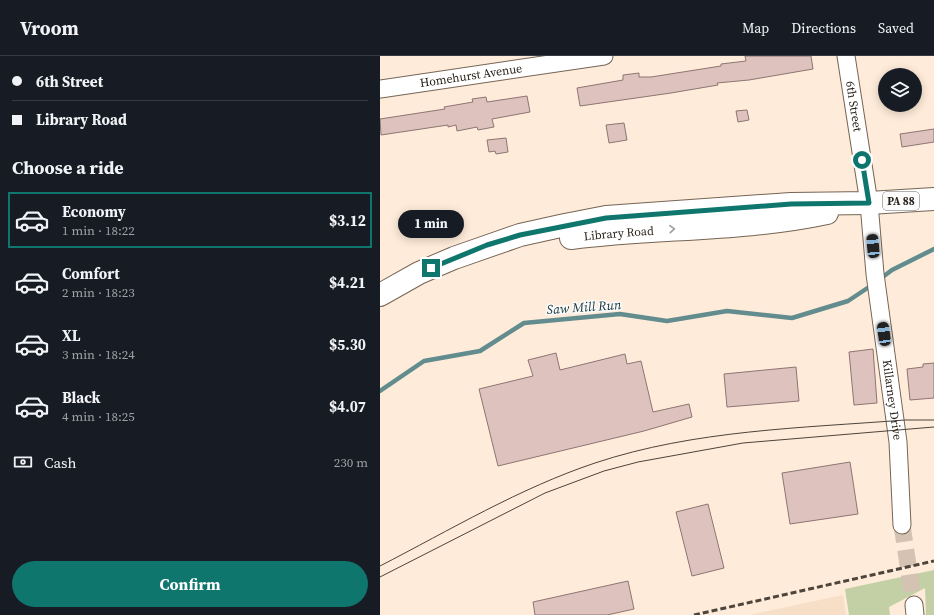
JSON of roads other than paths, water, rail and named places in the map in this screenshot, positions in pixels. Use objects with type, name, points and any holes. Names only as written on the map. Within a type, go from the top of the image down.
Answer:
[{"type":"main road","name":"Library Road","points":[[380,295],[419,273],[454,258],[520,235],[565,225],[606,218],[791,204],[869,203],[934,199]]},
{"type":"main road","name":"Library Road","points":[[380,305],[425,283],[493,258],[524,248],[569,238],[603,234],[791,220],[869,203]]},
{"type":"street","name":"Homehurst Avenue","points":[[380,89],[604,56]]},
{"type":"street","name":"6th Street","points":[[846,56],[869,203]]},
{"type":"street","name":"Killarney Drive","points":[[869,203],[875,274],[898,442],[902,525]]},
{"type":"waterway","name":"Saw Mill Run","points":[[880,279],[892,270],[934,249]]},
{"type":"waterway","name":"Saw Mill Run","points":[[380,391],[424,361],[480,351],[524,323],[620,314],[667,321],[727,311],[792,318],[848,301],[872,285]]},
{"type":"tunnel","points":[[902,525],[914,605]]},
{"type":"tram line","points":[[380,566],[512,497],[567,473],[633,452],[671,443],[748,432],[905,420],[934,420]]},
{"type":"tram line","points":[[380,577],[545,493],[604,471],[638,462],[743,443],[934,427]]},
{"type":"railway","points":[[694,615],[934,561]]}]
